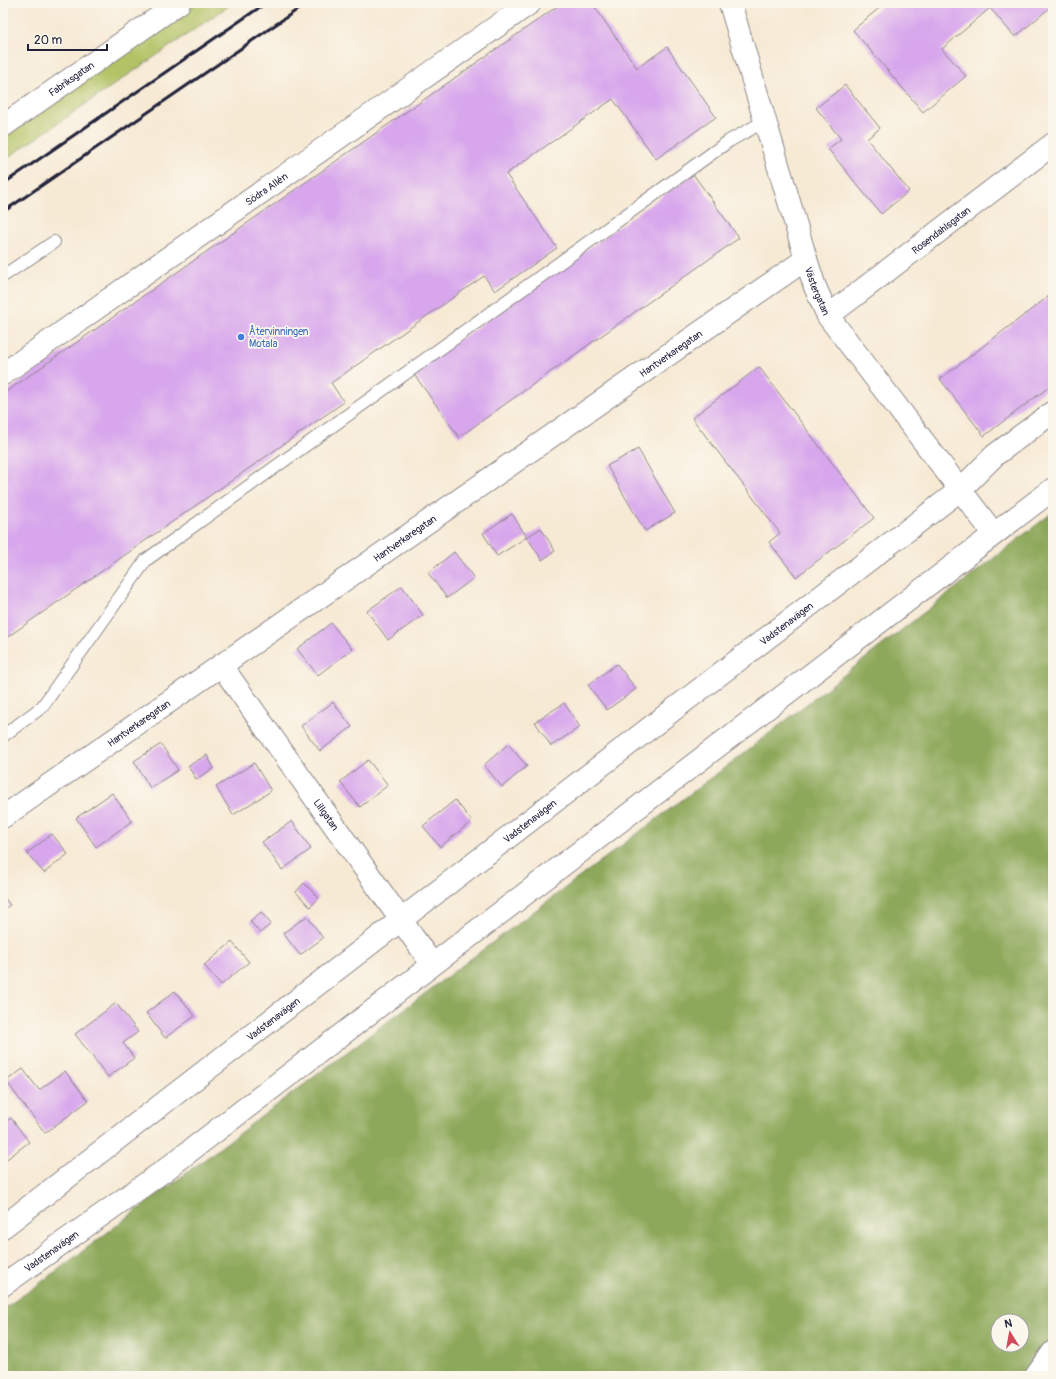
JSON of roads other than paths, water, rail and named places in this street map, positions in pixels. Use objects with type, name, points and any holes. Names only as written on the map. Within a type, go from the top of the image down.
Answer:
[{"type":"street","name":"Fabriksgatan","points":[[3,126],[179,3]]},
{"type":"street","name":"Södra Allén","points":[[3,374],[530,3]]},
{"type":"street","name":"Västergatan","points":[[730,3],[815,287],[828,316],[994,534]]},
{"type":"street","name":"Rosendahlsgatan","points":[[828,316],[1053,144]]},
{"type":"street","name":"Hantverkaregatan","points":[[3,817],[806,258]]},
{"type":"street","name":"Vadstenavägen","points":[[3,1227],[960,490],[995,455],[1053,412]]},
{"type":"street","name":"Vadstenavägen","points":[[3,1285],[165,1170],[1053,489]]},
{"type":"street","name":"Lillgatan","points":[[220,666],[432,964]]},
{"type":"street","points":[[1036,1376],[1053,1352]]},
{"type":"lane","points":[[3,736],[42,707],[146,560],[729,141],[765,121]]},
{"type":"lane","points":[[3,276],[54,242]]},
{"type":"railway","points":[[3,184],[266,3]]},
{"type":"railway","points":[[3,212],[307,3]]},
{"type":"place","name":"Återvinningen Motala","points":[[241,337]]}]
